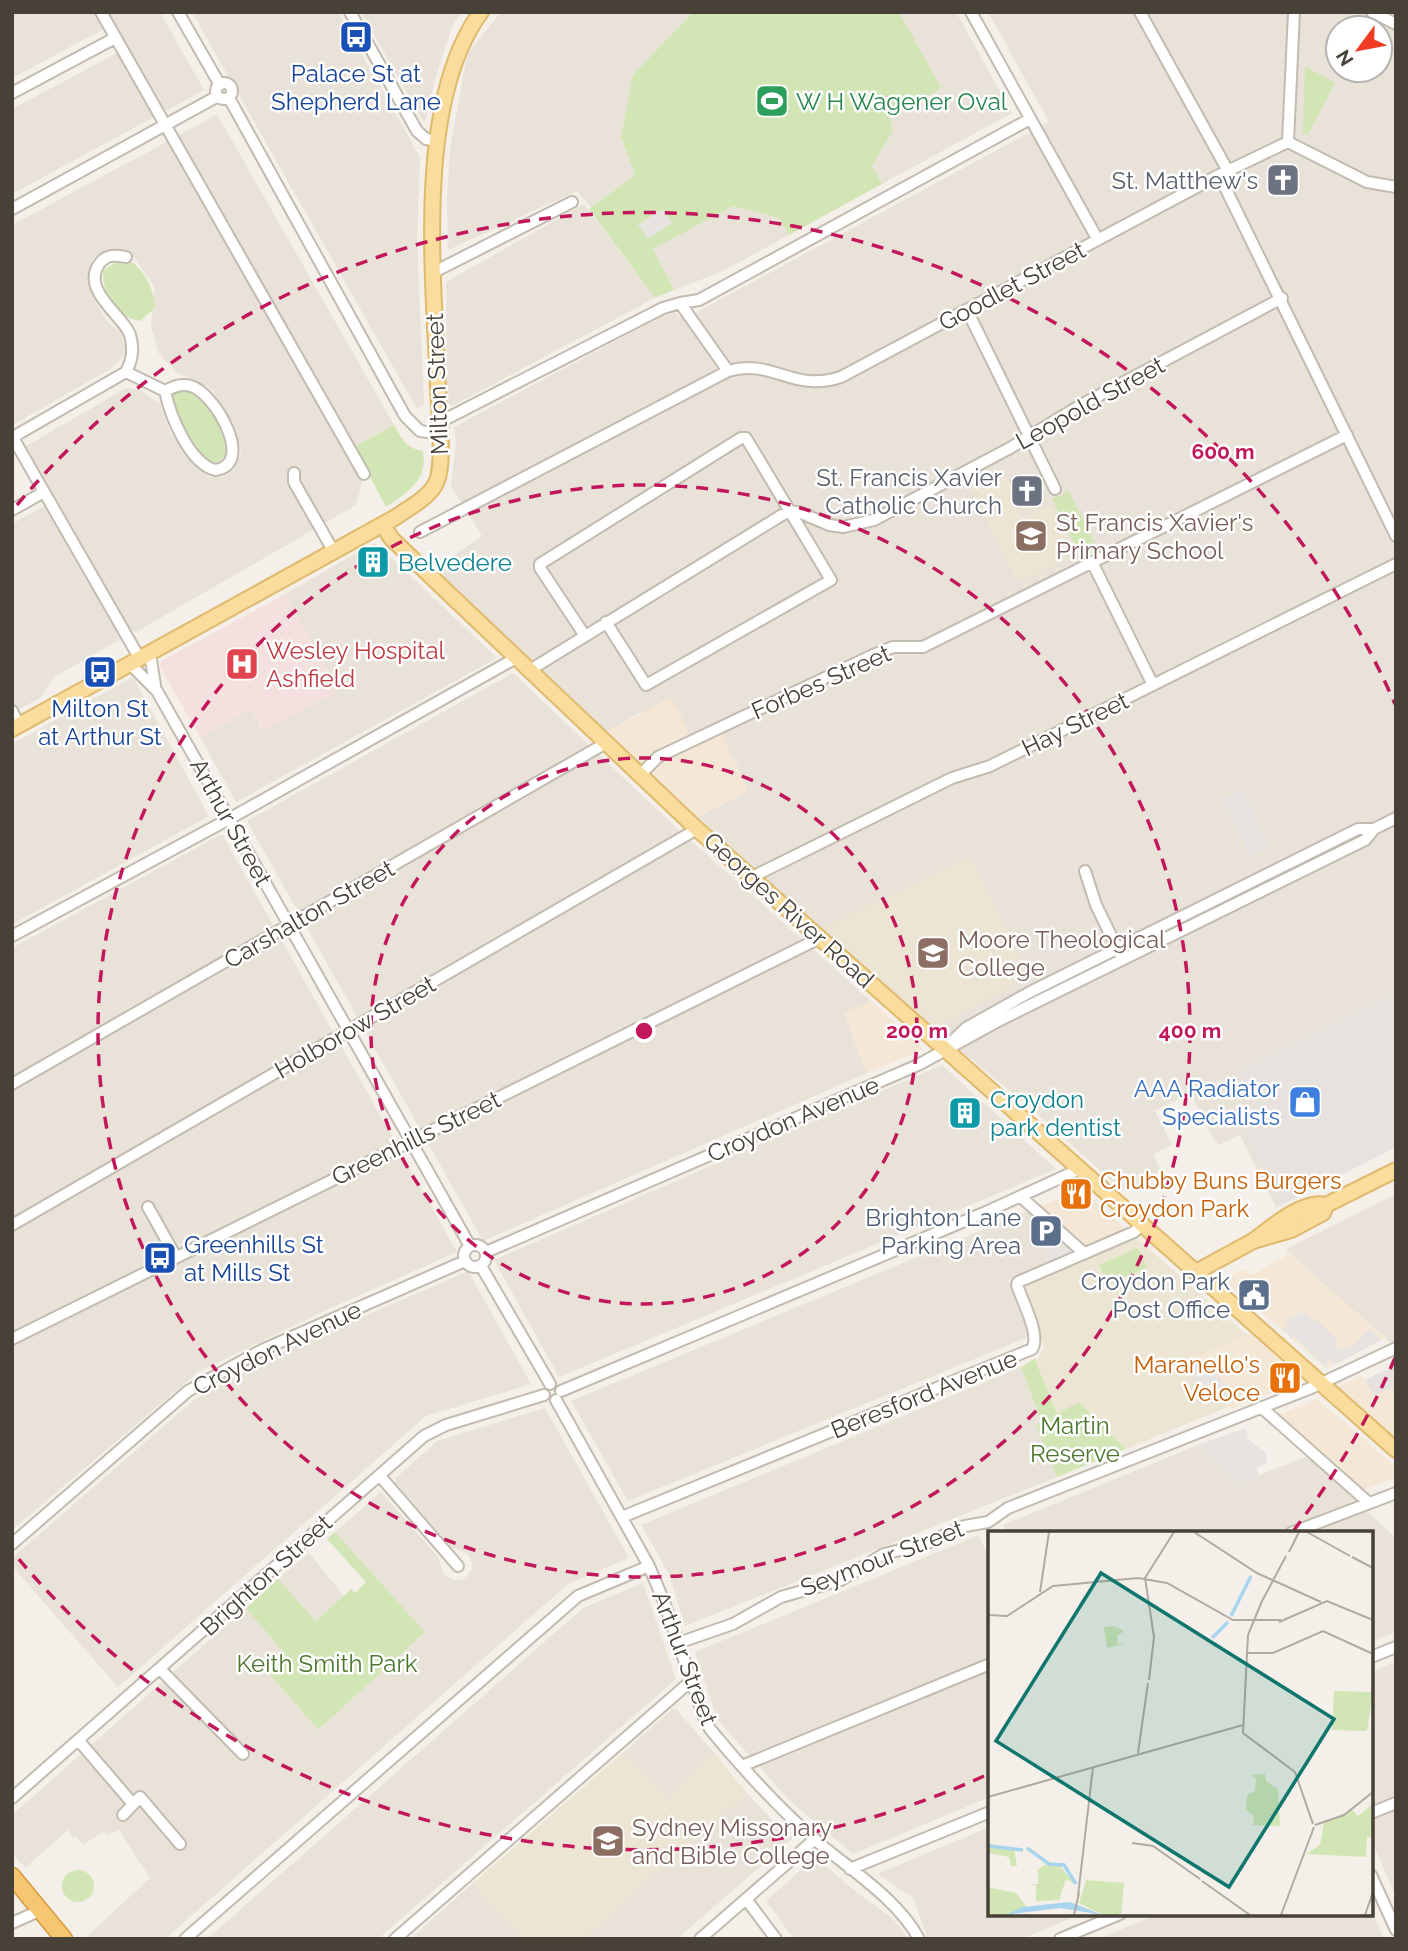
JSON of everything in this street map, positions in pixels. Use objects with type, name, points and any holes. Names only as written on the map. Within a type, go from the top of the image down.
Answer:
[{"type":"highway","points":[[12,1876],[64,1939]]},
{"type":"main road","name":"Milton Street","points":[[16,727],[383,525],[419,501],[436,483],[440,469],[440,428],[432,273],[437,141],[459,52],[470,27],[481,12]]},
{"type":"main road","name":"Georges River Road","points":[[383,525],[391,538],[697,829],[1396,1450]]},
{"type":"main road","points":[[1196,1272],[1253,1241],[1284,1218],[1317,1202],[1326,1205],[1396,1170]]},
{"type":"street","points":[[101,12],[364,474]]},
{"type":"street","points":[[178,12],[405,416],[420,431],[440,428],[663,308],[699,300],[1030,119]]},
{"type":"street","points":[[350,12],[417,131],[426,139],[437,141]]},
{"type":"street","points":[[971,12],[1098,240]]},
{"type":"street","points":[[1140,12],[1224,173],[1396,536]]},
{"type":"street","points":[[1294,12],[1288,142],[1367,182],[1396,187]]},
{"type":"street","points":[[1372,12],[1396,23]]},
{"type":"street","points":[[12,93],[115,38]]},
{"type":"street","points":[[12,209],[222,93]]},
{"type":"street","name":"Goodlet Street","points":[[728,371],[750,367],[771,371],[800,382],[830,381],[841,377],[1224,173],[1288,142]]},
{"type":"street","points":[[432,273],[572,202]]},
{"type":"street","points":[[13,436],[126,372],[132,362],[130,332],[104,304],[96,277],[98,265],[104,259],[114,255],[126,257]]},
{"type":"street","name":"Leopold Street","points":[[790,511],[829,525],[843,527],[874,520],[1029,437],[1081,405],[1282,299]]},
{"type":"street","points":[[420,532],[728,371],[680,303]]},
{"type":"street","points":[[967,310],[1055,489]]},
{"type":"street","points":[[126,372],[165,391],[183,384],[206,395],[221,415],[230,438],[233,451],[226,466],[222,469],[209,468],[192,450],[175,425],[165,391]]},
{"type":"street","name":"Forbes Street","points":[[640,775],[659,757],[856,662],[893,647],[923,647],[1347,435]]},
{"type":"street","name":"Arthur Street","points":[[13,436],[470,1246]]},
{"type":"street","points":[[584,636],[540,564],[741,438],[746,438],[831,580],[646,685],[606,622]]},
{"type":"street","points":[[294,473],[294,482],[334,552]]},
{"type":"street","points":[[12,510],[44,492]]},
{"type":"street","points":[[530,670],[790,511]]},
{"type":"street","points":[[1092,562],[1153,685]]},
{"type":"street","name":"Hay Street","points":[[752,877],[952,778],[990,766],[1396,564]]},
{"type":"street","points":[[12,936],[516,658]]},
{"type":"street","name":"Arthur Street","points":[[140,659],[152,675],[157,691]]},
{"type":"street","points":[[12,711],[16,727]]},
{"type":"street","name":"Carshalton Street","points":[[12,1084],[606,743]]},
{"type":"street","name":"Croydon Avenue","points":[[486,1252],[918,1065],[945,1049],[966,1028],[1030,992],[1120,954],[1272,879],[1365,841],[1374,829],[1396,818]]},
{"type":"street","name":"Holborow Street","points":[[12,1225],[697,829]]},
{"type":"street","points":[[1084,871],[1096,905],[1120,954]]},
{"type":"street","name":"Greenhills Street","points":[[12,1339],[820,938]]},
{"type":"street","points":[[550,1384],[544,1390],[549,1401],[1080,1169]]},
{"type":"street","points":[[1021,1197],[1084,1253]]},
{"type":"street","points":[[148,1207],[176,1256]]},
{"type":"street","name":"Beresford Avenue","points":[[622,1517],[1032,1349],[1035,1335],[1018,1282],[1134,1232],[1142,1224]]},
{"type":"street","points":[[470,1246],[481,1246],[486,1252],[485,1262],[481,1266],[474,1268],[465,1261],[465,1251],[470,1246]]},
{"type":"street","name":"Croydon Avenue","points":[[12,1545],[188,1391],[262,1350],[465,1261]]},
{"type":"street","points":[[481,1266],[543,1376],[550,1384],[558,1386],[559,1395]]},
{"type":"street","name":"Seymour Street","points":[[678,1643],[733,1624],[781,1597],[841,1580],[884,1554],[925,1544],[965,1526],[988,1522],[1000,1512],[1041,1494],[1311,1388],[1396,1348]]},
{"type":"street","name":"Brighton Street","points":[[12,1798],[431,1430],[544,1395]]},
{"type":"street","name":"Arthur Street","points":[[559,1395],[649,1566],[710,1729],[765,1793],[897,1908],[919,1939]]},
{"type":"street","points":[[1261,1407],[1368,1503]]},
{"type":"street","points":[[380,1476],[458,1566]]},
{"type":"street","points":[[1296,1531],[1396,1493]]},
{"type":"street","points":[[988,1522],[991,1531]]},
{"type":"street","points":[[185,1939],[578,1596],[649,1566]]},
{"type":"street","points":[[1373,1656],[1396,1647]]},
{"type":"street","points":[[742,1766],[988,1665]]},
{"type":"street","points":[[160,1669],[243,1754]]},
{"type":"street","points":[[395,1939],[691,1681]]},
{"type":"street","points":[[79,1741],[133,1804]]},
{"type":"street","points":[[123,1815],[139,1797],[180,1844]]},
{"type":"street","points":[[1373,1812],[1396,1803]]},
{"type":"street","points":[[850,1869],[988,1813]]},
{"type":"street","points":[[700,1939],[815,1839]]},
{"type":"street","points":[[1373,1879],[1396,1930]]},
{"type":"street","points":[[746,1899],[776,1939]]},
{"type":"street","points":[[12,1923],[41,1910]]},
{"type":"street","points":[[1060,1939],[1115,1916]]},
{"type":"shaded area","points":[[12,12],[97,12],[106,28],[12,78]]},
{"type":"shaded area","points":[[108,12],[160,12],[204,90],[164,112]]},
{"type":"shaded area","points":[[192,12],[338,12],[420,157],[417,238],[424,404],[417,409]]},
{"type":"shaded area","points":[[361,12],[463,12],[453,24],[436,76],[426,120],[423,121]]},
{"type":"shaded area","points":[[501,12],[693,12],[633,76],[621,137],[635,175],[591,207],[577,191],[448,250],[450,149],[466,61],[470,50]]},
{"type":"shaded area","points":[[898,12],[956,12],[1012,113],[882,184],[872,166],[893,131],[888,117]]},
{"type":"shaded area","points":[[988,12],[1396,12],[1396,993],[1239,1071],[1260,1115],[1242,1124],[1282,1205],[1276,1208],[1240,1135],[1219,1145],[1190,1093],[1155,1111],[1172,1145],[1153,1154],[1161,1171],[1123,1191],[1031,1108],[933,1028],[698,817],[748,791],[734,759],[690,734],[639,713],[607,732],[435,568],[482,536],[451,486],[456,443],[454,427],[672,311],[684,319],[1049,122]]},
{"type":"shaded area","points":[[119,52],[156,116],[12,194],[12,109]]},
{"type":"shaded area","points":[[217,114],[394,425],[354,447],[178,136]]},
{"type":"shaded area","points":[[170,140],[363,479],[356,505],[136,632],[131,630],[26,446],[126,388],[139,389],[160,404],[169,430],[188,458],[209,477],[223,477],[234,470],[241,453],[232,421],[212,389],[179,374],[159,354],[151,327],[154,286],[133,256],[117,249],[93,259],[88,278],[91,293],[99,308],[108,322],[121,333],[125,345],[124,355],[112,368],[16,423],[12,422],[12,225]]},
{"type":"shaded area","points":[[584,204],[655,298],[452,406],[448,403],[447,394],[446,282]]},
{"type":"shaded area","points":[[733,206],[779,218],[789,235],[721,272],[674,290],[652,249]]},
{"type":"shaded area","points":[[662,209],[672,223],[648,239],[638,225]]},
{"type":"shaded area","name":"St Francis Xavier's Primary School","points":[[1002,468],[1022,519],[1052,505],[1076,554],[1018,583],[968,484]]},
{"type":"shaded area","points":[[44,506],[120,638],[54,677],[40,698],[12,713],[12,524]]},
{"type":"shaded area","points":[[374,543],[497,658],[236,802],[200,737],[251,709],[263,731],[338,690],[285,594]]},
{"type":"shaded area","name":"Wesley Hospital Ashfield","points":[[285,594],[338,690],[264,731],[251,709],[200,737],[160,667],[161,661]]},
{"type":"shaded area","points":[[513,673],[671,823],[871,1001],[844,1014],[867,1073],[483,1241],[247,821]]},
{"type":"shaded area","points":[[133,677],[209,816],[13,924],[15,884],[12,879],[12,744]]},
{"type":"shaded area","points":[[671,697],[690,734],[721,732],[748,791],[698,817],[607,732]]},
{"type":"shaded area","points":[[1242,789],[1269,847],[1251,856],[1223,798]]},
{"type":"shaded area","points":[[222,834],[457,1252],[322,1312],[198,1372],[12,1530],[12,948]]},
{"type":"shaded area","name":"Moore Theological College","points":[[970,857],[1030,977],[933,1028],[821,929]]},
{"type":"shaded area","points":[[1396,993],[1396,1147],[1282,1205],[1241,1124],[1260,1115],[1238,1071]]},
{"type":"shaded area","points":[[871,1001],[922,1047],[920,1051],[867,1073],[844,1013]]},
{"type":"shaded area","points":[[942,1065],[1056,1169],[559,1377],[494,1260]]},
{"type":"shaded area","points":[[1082,1189],[1127,1230],[1085,1249],[1039,1207]]},
{"type":"shaded area","points":[[1396,1194],[1396,1347],[1286,1249]]},
{"type":"shaded area","points":[[1030,1210],[1052,1262],[1008,1281],[1028,1334],[1026,1338],[628,1501],[571,1401]]},
{"type":"shaded area","name":"Brighton Lane Parking Area","points":[[1030,1210],[1077,1252],[1052,1262]]},
{"type":"shaded area","points":[[1131,1238],[1140,1241],[1247,1335],[1179,1364],[1228,1407],[1126,1449],[1079,1402],[1057,1415],[1036,1362],[1044,1347],[1023,1293],[1030,1279]]},
{"type":"shaded area","points":[[1291,1253],[1386,1338],[1326,1368],[1225,1281],[1226,1277],[1245,1269],[1250,1276]]},
{"type":"shaded area","points":[[468,1271],[531,1384],[426,1416],[118,1687],[12,1566],[12,1558],[194,1400],[269,1358]]},
{"type":"shaded area","points":[[1305,1311],[1337,1340],[1334,1345],[1341,1351],[1354,1345],[1370,1328],[1381,1340],[1334,1365],[1330,1360],[1325,1366],[1295,1338],[1297,1334],[1292,1339],[1281,1329],[1288,1327],[1286,1320]]},
{"type":"shaded area","points":[[1252,1333],[1299,1375],[1296,1383],[1231,1409],[1179,1364]]},
{"type":"shaded area","points":[[1198,1359],[1238,1395],[1231,1403],[1207,1382],[1204,1386],[1187,1371]]},
{"type":"shaded area","points":[[1396,1365],[1396,1386],[1374,1396],[1365,1380]]},
{"type":"shaded area","points":[[1021,1367],[1042,1422],[1037,1425],[1057,1477],[685,1626],[669,1574],[641,1525]]},
{"type":"shaded area","points":[[1362,1375],[1374,1396],[1396,1386],[1396,1439],[1338,1387]]},
{"type":"shaded area","points":[[1317,1399],[1396,1467],[1396,1477],[1361,1491],[1278,1418],[1278,1415]]},
{"type":"shaded area","points":[[545,1408],[629,1558],[568,1584],[165,1939],[84,1939],[150,1878],[119,1830],[109,1835],[103,1832],[83,1845],[76,1836],[73,1838],[68,1830],[25,1868],[12,1853],[12,1815],[246,1608],[285,1654],[267,1671],[318,1730],[425,1632],[335,1532],[381,1492],[439,1558],[445,1575],[454,1580],[463,1580],[473,1565],[468,1554],[451,1547],[395,1482],[396,1478],[437,1441]]},
{"type":"shaded area","points":[[1246,1428],[1248,1439],[1266,1453],[1267,1463],[1256,1468],[1260,1476],[1239,1484],[1198,1445]]},
{"type":"shaded area","points":[[1198,1445],[1239,1483],[1308,1456],[1396,1538],[1396,1632],[1373,1641],[1373,1531],[1006,1531],[1003,1525]]},
{"type":"shaded area","points":[[979,1535],[988,1557],[988,1798],[853,1854],[789,1800],[717,1719],[695,1652]]},
{"type":"shaded area","points":[[309,1553],[344,1596],[316,1621],[278,1579]]},
{"type":"shaded area","points":[[643,1583],[676,1679],[378,1939],[207,1939],[583,1608]]},
{"type":"shaded area","points":[[1396,1662],[1396,1897],[1373,1844],[1373,1671]]},
{"type":"shaded area","points":[[672,1709],[676,1709],[715,1754],[664,1798],[624,1752]]},
{"type":"shaded area","name":"Sydney Missonary and Bible College","points":[[624,1752],[664,1798],[715,1754],[747,1793],[582,1939],[522,1939],[473,1883]]},
{"type":"shaded area","points":[[747,1793],[793,1838],[677,1939],[582,1939]]},
{"type":"shaded area","points":[[988,1828],[988,1916],[1076,1916],[1022,1939],[928,1939],[913,1898],[879,1873]]},
{"type":"shaded area","points":[[815,1857],[892,1918],[909,1939],[794,1939],[766,1901]]},
{"type":"shaded area","points":[[473,1883],[522,1939],[410,1939]]},
{"type":"shaded area","points":[[1373,1914],[1384,1939],[1098,1939],[1153,1916],[1373,1916]]},
{"type":"green space","points":[[693,12],[899,12],[941,88],[889,117],[893,131],[872,166],[882,184],[789,235],[779,218],[733,206],[653,249],[674,290],[655,298],[589,209],[635,175],[621,137],[633,75]]},
{"type":"green space","points":[[1305,67],[1324,77],[1324,84],[1334,84],[1308,135],[1303,133]]},
{"type":"green space","points":[[123,257],[142,272],[152,292],[155,308],[140,321],[117,310],[105,289],[103,271]]},
{"type":"green space","points":[[180,390],[193,393],[202,400],[217,422],[227,454],[218,462],[205,461],[183,430],[175,412],[172,395]]},
{"type":"green space","points":[[394,425],[408,445],[423,451],[424,461],[415,485],[386,507],[354,447]]},
{"type":"green space","points":[[1068,489],[1098,550],[1082,559],[1052,499],[1063,495]]},
{"type":"green space","points":[[1138,1248],[1147,1268],[1108,1284],[1099,1265]]},
{"type":"green space","name":"Martin Reserve","points":[[1036,1358],[1057,1414],[1079,1402],[1126,1449],[1057,1477],[1036,1425],[1042,1422],[1021,1367]]},
{"type":"green space","name":"Keith Smith Park","points":[[335,1532],[425,1632],[318,1730],[267,1671],[285,1654],[246,1608],[278,1579],[316,1621],[351,1589],[355,1593],[366,1582],[327,1539]]},
{"type":"green space","points":[[78,1870],[89,1875],[94,1886],[89,1897],[78,1902],[67,1897],[62,1886],[67,1875]]},
{"type":"place","name":"Palace St at Shepherd Lane","points":[[356,37]]},
{"type":"place","name":"W H Wagener Oval","points":[[772,101]]},
{"type":"place","name":"St. Matthew's","points":[[1283,180]]},
{"type":"place","name":"St. Francis Xavier Catholic Church","points":[[1027,491]]},
{"type":"place","name":"St Francis Xavier's Primary School","points":[[1031,536]]},
{"type":"place","name":"Belvedere","points":[[373,562]]},
{"type":"place","name":"Wesley Hospital Ashfield","points":[[242,664]]},
{"type":"place","name":"Milton St at Arthur St","points":[[100,672]]},
{"type":"place","name":"Moore Theological College","points":[[933,953]]},
{"type":"place","name":"AAA Radiator Specialists","points":[[1305,1102]]},
{"type":"place","name":"Croydon park dentist","points":[[965,1113]]},
{"type":"place","name":"Chubby Buns Burgers Croydon Park","points":[[1076,1194]]},
{"type":"place","name":"Brighton Lane Parking Area","points":[[1046,1231]]},
{"type":"place","name":"Greenhills St at Mills St","points":[[160,1258]]},
{"type":"place","name":"Croydon Park Post Office","points":[[1254,1295]]},
{"type":"place","name":"Maranello's Veloce","points":[[1285,1378]]},
{"type":"place","name":"Sydney Missonary and Bible College","points":[[608,1841]]}]
